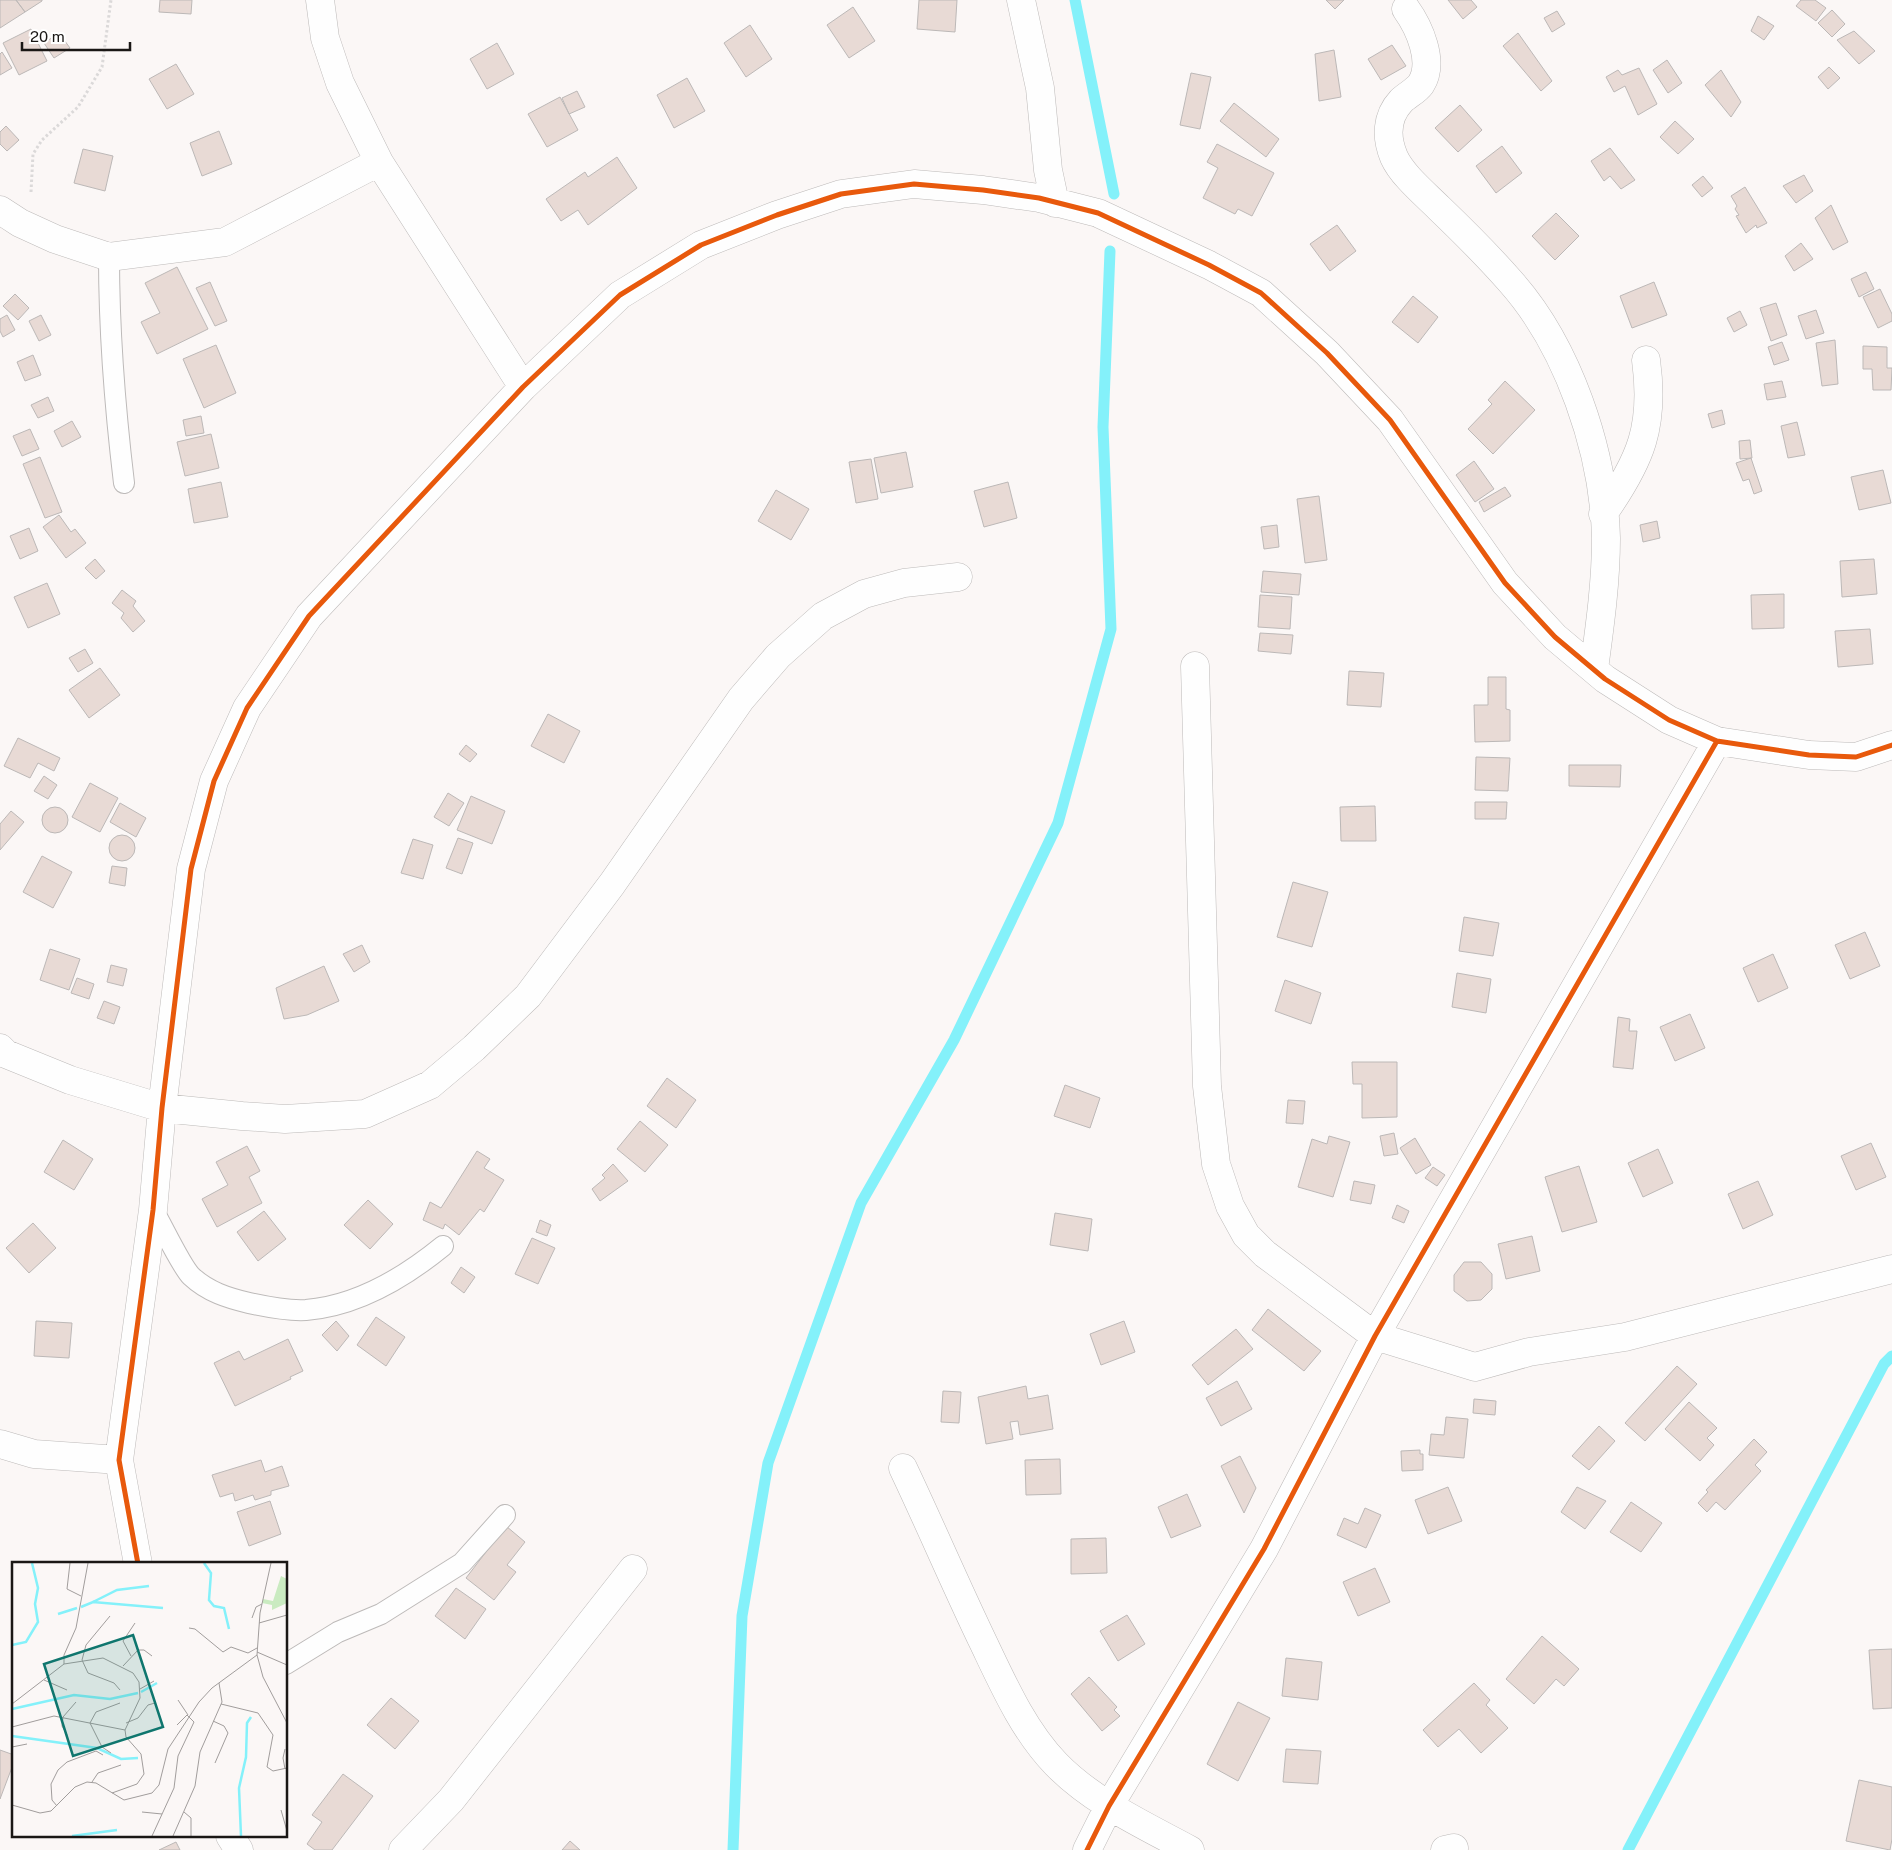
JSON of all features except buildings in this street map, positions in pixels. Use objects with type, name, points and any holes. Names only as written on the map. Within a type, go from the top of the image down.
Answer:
[{"type":"street","points":[[320,0],[325,38],[340,83],[379,162],[522,387]]},
{"type":"street","points":[[1021,0],[1040,88],[1048,170],[1055,203]]},
{"type":"street","points":[[1406,9],[1420,34],[1425,59],[1421,84],[1401,101],[1391,116],[1387,133],[1394,158],[1417,186],[1510,281],[1538,317],[1560,359],[1584,416],[1600,477],[1606,536],[1604,594],[1594,669]]},
{"type":"street","points":[[10,216],[55,239],[109,257],[225,242],[379,162]]},
{"type":"street","points":[[138,1562],[119,1460],[153,1210],[162,1108],[191,870],[214,781],[247,708],[309,616],[522,387],[620,295],[701,245],[778,215],[841,194],[914,184],[983,190],[1098,213],[1210,265],[1261,293],[1326,353],[1390,420],[1505,583],[1556,637],[1594,669],[1669,720],[1717,741],[1809,755],[1856,757],[1892,745]]},
{"type":"street","points":[[1603,514],[1634,465],[1643,444],[1649,414],[1650,389],[1646,360]]},
{"type":"street","points":[[0,1048],[6,1054],[70,1080],[162,1108],[285,1119],[365,1114],[430,1085],[474,1048],[528,996],[612,884],[741,699],[778,656],[823,616],[864,594],[904,583],[958,577]]},
{"type":"street","points":[[1195,666],[1205,943],[1207,1086],[1216,1164],[1230,1206],[1246,1235],[1265,1254],[1375,1336],[1475,1367],[1529,1352],[1625,1337],[1892,1269]]},
{"type":"street","points":[[1087,1850],[1109,1806],[1264,1549],[1375,1336],[1717,741]]},
{"type":"street","points":[[0,1444],[34,1454],[119,1460]]},
{"type":"street","points":[[903,1468],[1001,1681],[1026,1726],[1056,1764],[1109,1806],[1190,1850]]},
{"type":"street","points":[[403,1850],[451,1800],[633,1569]]},
{"type":"street","points":[[231,1838],[239,1850]]},
{"type":"lane","points":[[109,257],[112,360],[124,483]]},
{"type":"lane","points":[[153,1210],[190,1275],[205,1288],[227,1298],[269,1307],[306,1310],[331,1305],[378,1289],[411,1272],[443,1246]]},
{"type":"lane","points":[[288,1663],[338,1632],[381,1614],[462,1563],[505,1515]]},
{"type":"path","points":[[10,216],[30,199],[33,154],[42,140],[78,107],[102,67],[111,0]]},
{"type":"waterway","points":[[1075,0],[1114,194]]},
{"type":"waterway","points":[[733,1850],[742,1616],[768,1463],[861,1203],[954,1040],[1058,823],[1111,629],[1103,427],[1110,251]]},
{"type":"waterway","points":[[1628,1850],[1884,1364],[1892,1356]]},
{"type":"cycle path","points":[[138,1562],[119,1460],[153,1210],[162,1108],[191,869],[214,781],[247,708],[309,616],[523,387],[620,295],[701,245],[777,215],[841,194],[914,184],[983,190],[1039,198],[1098,213],[1209,265],[1261,293],[1327,353],[1390,420],[1505,583],[1555,637],[1605,679],[1669,720],[1717,741],[1809,755],[1856,757],[1892,745]]},
{"type":"cycle path","points":[[1087,1850],[1109,1806],[1264,1549],[1375,1336],[1717,741]]}]
